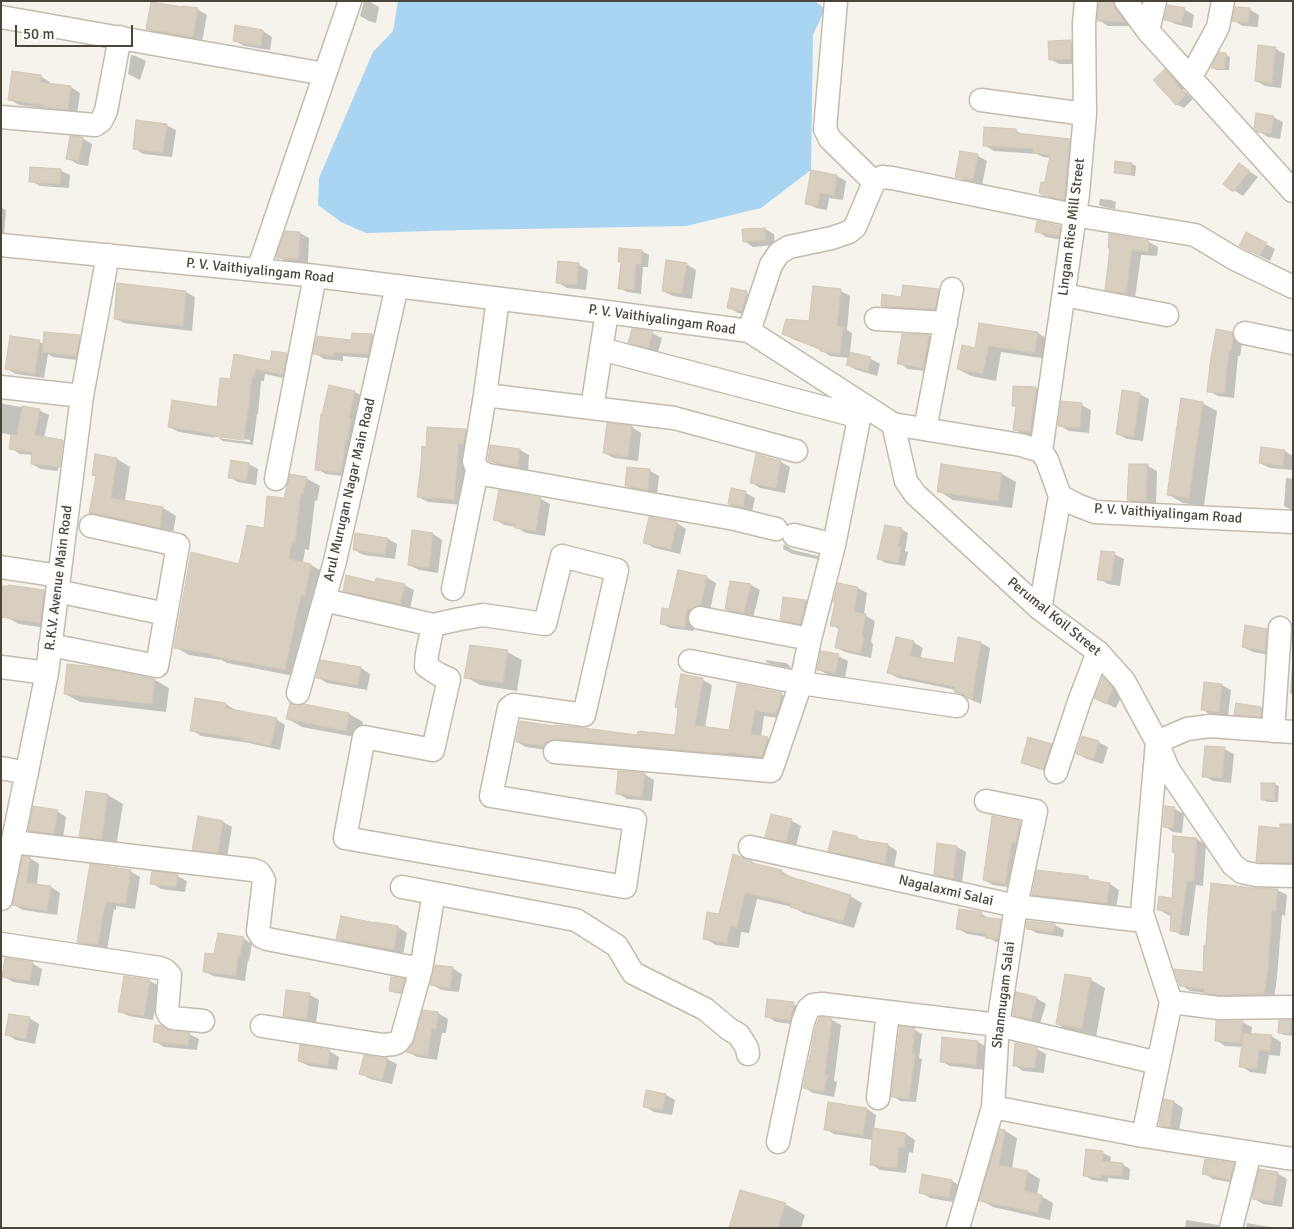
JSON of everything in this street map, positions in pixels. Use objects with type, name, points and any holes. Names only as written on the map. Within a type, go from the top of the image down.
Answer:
[{"type":"street","points":[[258,270],[350,1]]},
{"type":"street","points":[[836,1],[825,129],[830,139],[874,182]]},
{"type":"street","name":"Lingam Rice Mill Street","points":[[1041,451],[1078,194],[1084,114],[1084,23],[1086,1]]},
{"type":"street","points":[[1126,1],[1148,31],[1293,191]]},
{"type":"street","points":[[1148,31],[1155,1]]},
{"type":"street","points":[[1191,77],[1218,27],[1223,1]]},
{"type":"street","points":[[1,17],[120,37],[186,44],[325,74]]},
{"type":"street","points":[[1,117],[95,125],[101,121],[106,111],[120,37]]},
{"type":"street","points":[[981,100],[1084,114]]},
{"type":"street","points":[[749,331],[771,265],[779,253],[789,247],[802,243],[832,238],[849,232],[855,227],[874,182],[882,177],[1074,215],[1195,235],[1235,259],[1293,287]]},
{"type":"street","name":"P. V. Vaithiyalingam Road","points":[[1,245],[315,276],[749,331],[861,411],[893,424],[1021,445],[1041,451]]},
{"type":"street","name":"R.K.V. Avenue Main Road","points":[[1,899],[4,876],[13,842],[47,673],[82,396],[108,255]]},
{"type":"street","points":[[276,479],[315,276]]},
{"type":"street","name":"Arul Murugan Nagar Main Road","points":[[298,693],[337,552],[397,286]]},
{"type":"street","points":[[925,430],[952,289]]},
{"type":"street","points":[[1064,294],[1167,315]]},
{"type":"street","points":[[454,589],[477,470],[474,461],[498,299]]},
{"type":"street","points":[[592,408],[607,312]]},
{"type":"street","points":[[876,319],[946,323]]},
{"type":"street","points":[[1246,333],[1293,343]]},
{"type":"street","points":[[555,752],[771,771],[801,682],[834,545],[861,411],[601,349]]},
{"type":"street","points":[[1,387],[82,396]]},
{"type":"street","points":[[485,395],[674,418],[796,451]]},
{"type":"street","name":"Perumal Koil Street","points":[[893,424],[906,481],[915,494],[1040,609],[1098,652],[1124,681],[1157,742],[1168,769],[1233,865],[1242,872],[1256,875],[1293,876]]},
{"type":"street","points":[[1040,609],[1060,496],[1047,460],[1041,451]]},
{"type":"street","points":[[477,470],[488,475],[735,519],[834,545]]},
{"type":"street","name":"P. V. Vaithiyalingam Road","points":[[1060,496],[1095,512],[1293,522]]},
{"type":"street","points":[[50,645],[157,666],[178,545],[91,526]]},
{"type":"street","points":[[324,600],[433,625],[483,615],[545,624],[562,556],[617,570],[584,715],[513,706],[509,708],[491,796],[635,820],[625,887],[345,838],[364,737],[433,750],[449,679],[426,666],[433,625]]},
{"type":"street","points":[[1,567],[166,614]]},
{"type":"street","points":[[700,618],[810,639]]},
{"type":"street","points":[[1143,1136],[1171,1002],[1142,913],[1157,742],[1186,729],[1210,726],[1283,732],[1280,628]]},
{"type":"street","points":[[1056,772],[1098,652]]},
{"type":"street","points":[[690,661],[801,682],[957,706]]},
{"type":"street","points":[[1,667],[47,673]]},
{"type":"street","points":[[1,768],[27,773]]},
{"type":"street","name":"Shanmugam Salai","points":[[958,1228],[993,1107],[998,1025],[1016,906],[1036,811],[986,801]]},
{"type":"street","points":[[13,842],[253,870],[259,872],[264,880],[258,931],[262,937],[421,969]]},
{"type":"street","name":"Nagalaxmi Salai","points":[[750,847],[1016,906],[1144,920]]},
{"type":"street","points":[[402,887],[576,920],[617,946],[632,973],[705,1009],[728,1029],[739,1035],[747,1048],[748,1054]]},
{"type":"street","points":[[262,1026],[383,1045],[398,1042],[402,1036],[421,969],[434,893]]},
{"type":"street","points":[[1,944],[160,968],[170,975],[168,1015],[173,1018],[204,1021]]},
{"type":"street","points":[[1171,1002],[1219,1008],[1293,1006]]},
{"type":"street","points":[[778,1142],[803,1022],[808,1009],[813,1005],[822,1004],[998,1025],[1158,1063]]},
{"type":"street","points":[[878,1098],[888,1012]]},
{"type":"street","points":[[993,1107],[1143,1136],[1293,1159]]},
{"type":"street","points":[[1231,1228],[1250,1153]]},
{"type":"water","points":[[398,1],[815,1],[825,9],[813,35],[811,170],[761,208],[686,226],[366,233],[341,222],[318,205],[319,178],[373,52],[393,31]]},
{"type":"building","points":[[1099,1],[1113,1],[1115,9],[1125,22],[1097,21]]},
{"type":"building","points":[[151,2],[198,8],[193,37],[146,29]]},
{"type":"building","points":[[1168,5],[1185,8],[1182,23],[1164,20]]},
{"type":"building","points":[[1235,7],[1250,8],[1248,23],[1232,21]]},
{"type":"building","points":[[235,25],[263,30],[261,46],[233,41]]},
{"type":"building","points":[[1071,40],[1071,59],[1049,60],[1048,41]]},
{"type":"building","points":[[1258,45],[1276,47],[1272,83],[1255,81]]},
{"type":"building","points":[[1219,52],[1226,53],[1225,69],[1211,68]]},
{"type":"building","points":[[1165,69],[1186,95],[1176,105],[1153,80]]},
{"type":"building","points":[[12,71],[41,75],[40,82],[71,86],[68,110],[8,100]]},
{"type":"building","points":[[1256,113],[1274,116],[1271,134],[1257,132],[1254,128]]},
{"type":"building","points":[[136,120],[167,124],[163,153],[133,149]]},
{"type":"building","points":[[984,127],[1016,129],[1016,133],[1070,139],[1064,200],[1039,193],[1041,182],[1045,182],[1050,155],[1033,153],[1033,149],[983,146]]},
{"type":"building","points":[[70,136],[83,137],[79,161],[66,159]]},
{"type":"building","points":[[960,151],[978,154],[973,180],[955,177]]},
{"type":"building","points":[[1115,161],[1132,163],[1131,174],[1114,173]]},
{"type":"building","points":[[1239,163],[1250,171],[1233,192],[1223,184]]},
{"type":"building","points":[[30,167],[61,169],[60,184],[29,182]]},
{"type":"building","points":[[811,170],[837,175],[834,196],[820,193],[818,206],[805,204]]},
{"type":"building","points":[[1037,221],[1060,226],[1059,236],[1035,232]]},
{"type":"building","points":[[765,228],[766,240],[743,242],[742,229]]},
{"type":"building","points":[[285,231],[300,232],[299,259],[276,258]]},
{"type":"building","points":[[1246,232],[1267,243],[1260,256],[1239,246]]},
{"type":"building","points":[[1109,234],[1149,241],[1148,252],[1132,250],[1126,294],[1105,290],[1110,248],[1108,248]]},
{"type":"building","points":[[619,248],[642,250],[641,264],[636,264],[634,290],[618,289],[621,262],[618,262]]},
{"type":"building","points":[[666,260],[687,263],[682,294],[662,291]]},
{"type":"building","points":[[558,261],[579,263],[577,285],[556,283]]},
{"type":"building","points":[[117,283],[186,291],[183,326],[114,319]]},
{"type":"building","points":[[903,285],[939,289],[935,309],[881,306],[882,294],[901,297]]},
{"type":"building","points":[[813,286],[841,289],[837,326],[843,327],[840,354],[820,351],[820,349],[782,334],[786,319],[809,321]]},
{"type":"building","points":[[731,288],[747,291],[742,311],[727,308]]},
{"type":"building","points":[[979,323],[1038,332],[1035,353],[989,346],[983,374],[957,369],[962,345],[975,348]]},
{"type":"building","points":[[632,329],[653,331],[649,348],[628,343]]},
{"type":"building","points":[[1216,329],[1232,332],[1233,338],[1231,351],[1229,351],[1225,393],[1207,392]]},
{"type":"building","points":[[44,332],[80,335],[76,356],[42,352]]},
{"type":"building","points":[[352,333],[372,334],[368,354],[334,352],[333,356],[313,354],[317,336],[351,340]]},
{"type":"building","points":[[902,334],[929,335],[923,368],[897,364]]},
{"type":"building","points":[[10,336],[40,340],[35,374],[5,369]]},
{"type":"building","points":[[272,351],[287,353],[283,375],[256,369],[255,377],[252,376],[244,440],[168,427],[172,400],[217,407],[220,378],[230,379],[234,354],[270,361]]},
{"type":"building","points":[[850,352],[871,357],[868,371],[846,365]]},
{"type":"building","points":[[329,385],[355,391],[341,473],[315,470],[321,414]]},
{"type":"building","points":[[1013,386],[1036,387],[1030,432],[1013,430],[1016,406],[1012,406]]},
{"type":"building","points":[[1122,390],[1140,393],[1134,437],[1116,434]]},
{"type":"building","points":[[1181,398],[1203,402],[1189,498],[1167,495]]},
{"type":"building","points":[[1061,401],[1082,403],[1080,428],[1058,426]]},
{"type":"building","points":[[22,406],[40,409],[35,435],[63,440],[60,467],[31,464],[32,452],[9,449],[11,434],[17,435]]},
{"type":"building","points":[[607,423],[632,426],[628,457],[603,453]]},
{"type":"building","points":[[427,427],[466,429],[463,444],[459,444],[454,500],[417,497],[422,446],[426,447]]},
{"type":"building","points":[[490,445],[520,449],[518,467],[488,460]]},
{"type":"building","points":[[1261,447],[1285,450],[1283,466],[1259,463]]},
{"type":"building","points":[[95,454],[117,458],[111,498],[163,507],[160,528],[89,513],[96,476],[92,475]]},
{"type":"building","points":[[756,454],[781,461],[776,488],[750,483]]},
{"type":"building","points":[[231,460],[249,463],[246,481],[228,478]]},
{"type":"building","points":[[941,464],[1002,473],[998,501],[937,492]]},
{"type":"building","points":[[1129,464],[1148,464],[1146,501],[1127,500]]},
{"type":"building","points":[[627,467],[650,469],[648,490],[625,486]]},
{"type":"building","points":[[290,474],[307,477],[303,494],[301,493],[295,542],[292,542],[289,559],[311,564],[305,596],[301,595],[285,670],[212,656],[212,654],[174,648],[191,552],[239,564],[247,525],[264,528],[267,496],[284,498]]},
{"type":"building","points":[[731,488],[746,491],[743,507],[728,504]]},
{"type":"building","points":[[499,490],[541,498],[536,531],[515,528],[515,524],[493,520]]},
{"type":"building","points":[[649,517],[677,522],[671,549],[643,543]]},
{"type":"building","points":[[885,525],[902,528],[898,547],[901,547],[898,563],[877,559]]},
{"type":"building","points":[[412,530],[433,533],[429,568],[408,565]]},
{"type":"building","points":[[355,533],[388,538],[385,555],[353,550]]},
{"type":"building","points":[[1101,551],[1115,552],[1111,581],[1097,580]]},
{"type":"building","points":[[678,570],[707,576],[701,605],[691,609],[687,608],[685,627],[660,624],[662,608],[669,609]]},
{"type":"building","points":[[346,575],[375,582],[376,578],[405,584],[400,604],[343,591]]},
{"type":"building","points":[[730,581],[751,584],[744,613],[725,609]]},
{"type":"building","points":[[838,583],[858,587],[854,612],[866,614],[861,653],[835,648],[839,627],[830,626]]},
{"type":"building","points":[[9,585],[44,590],[40,623],[1,617],[1,586]]},
{"type":"building","points":[[783,597],[806,600],[800,624],[780,620]]},
{"type":"building","points":[[1245,625],[1267,629],[1265,651],[1242,647]]},
{"type":"building","points":[[896,637],[914,641],[910,656],[954,663],[958,637],[981,642],[972,699],[954,692],[955,687],[887,673]]},
{"type":"building","points":[[470,645],[508,650],[503,683],[464,678]]},
{"type":"building","points":[[821,651],[839,654],[836,673],[817,670]]},
{"type":"building","points":[[321,660],[361,667],[358,685],[316,678]]},
{"type":"building","points":[[67,664],[95,667],[155,679],[152,704],[64,694]]},
{"type":"building","points":[[681,674],[703,678],[695,725],[729,730],[737,684],[782,693],[776,714],[755,711],[751,734],[768,737],[762,757],[728,752],[728,754],[556,739],[545,742],[544,746],[516,742],[520,721],[637,735],[638,731],[675,735],[678,708],[675,707]]},
{"type":"building","points":[[1103,677],[1113,688],[1106,704],[1094,698]]},
{"type":"building","points":[[1204,682],[1222,684],[1219,712],[1201,710]]},
{"type":"building","points":[[195,698],[226,703],[225,708],[277,718],[271,746],[241,740],[241,738],[190,731]]},
{"type":"building","points":[[290,703],[295,706],[304,704],[349,713],[346,731],[286,719]]},
{"type":"building","points":[[1236,703],[1261,707],[1261,717],[1234,715]]},
{"type":"building","points":[[1082,736],[1099,741],[1094,759],[1076,754]]},
{"type":"building","points":[[1028,737],[1052,744],[1043,769],[1021,763]]},
{"type":"building","points":[[1205,746],[1225,747],[1222,778],[1202,777]]},
{"type":"building","points":[[618,771],[645,773],[642,797],[616,794]]},
{"type":"building","points":[[1261,783],[1275,783],[1275,800],[1261,800]]},
{"type":"building","points":[[86,791],[108,794],[102,839],[79,837]]},
{"type":"building","points":[[33,806],[58,810],[54,834],[28,831]]},
{"type":"building","points":[[1165,806],[1175,807],[1173,828],[1163,827]]},
{"type":"building","points":[[771,814],[792,819],[786,842],[765,837]]},
{"type":"building","points":[[198,816],[223,821],[218,853],[192,850]]},
{"type":"building","points":[[992,816],[1020,821],[1016,843],[1012,843],[1005,884],[983,880]]},
{"type":"building","points":[[1280,824],[1293,824],[1293,863],[1256,862],[1259,826],[1280,828]]},
{"type":"building","points":[[833,831],[857,836],[857,839],[888,844],[885,864],[828,851]]},
{"type":"building","points":[[1173,836],[1197,838],[1194,881],[1187,881],[1180,932],[1170,931],[1171,912],[1157,910],[1159,896],[1172,898],[1175,852],[1172,852]]},
{"type":"building","points":[[937,843],[957,846],[953,879],[934,874]]},
{"type":"building","points":[[733,854],[752,861],[752,863],[782,870],[781,874],[851,895],[843,922],[790,907],[791,903],[745,893],[737,927],[730,926],[727,943],[703,939],[707,912],[719,914]]},
{"type":"building","points":[[23,856],[30,857],[27,883],[51,886],[47,911],[12,905]]},
{"type":"building","points":[[90,864],[131,870],[126,904],[107,902],[105,905],[98,945],[77,942]]},
{"type":"building","points":[[1037,870],[1088,876],[1088,879],[1110,883],[1107,903],[1032,895]]},
{"type":"building","points":[[152,871],[178,874],[176,887],[150,884]]},
{"type":"building","points":[[1211,883],[1278,889],[1276,911],[1272,911],[1268,971],[1264,994],[1220,995],[1204,993],[1204,989],[1180,986],[1174,969],[1203,972]]},
{"type":"building","points":[[959,909],[982,912],[981,917],[1001,919],[998,939],[985,938],[986,934],[956,929]]},
{"type":"building","points":[[341,916],[398,926],[394,950],[336,939]]},
{"type":"building","points":[[1027,921],[1055,924],[1053,932],[1026,929]]},
{"type":"building","points":[[218,933],[244,937],[240,956],[238,956],[236,976],[203,972],[205,953],[214,954]]},
{"type":"building","points":[[5,958],[33,962],[30,981],[2,977]]},
{"type":"building","points":[[435,965],[453,967],[450,988],[430,985]]},
{"type":"building","points":[[1065,974],[1091,978],[1082,1029],[1056,1024]]},
{"type":"building","points":[[124,976],[150,980],[144,1016],[118,1012]]},
{"type":"building","points":[[391,977],[405,979],[401,993],[389,991]]},
{"type":"building","points":[[286,990],[310,993],[307,1019],[283,1016]]},
{"type":"building","points":[[1016,992],[1037,997],[1031,1019],[1013,1015]]},
{"type":"building","points":[[767,999],[794,1002],[790,1020],[765,1017]]},
{"type":"building","points":[[423,1010],[438,1012],[436,1029],[432,1028],[428,1056],[406,1052],[414,1041]]},
{"type":"building","points":[[9,1014],[30,1017],[26,1039],[5,1035]]},
{"type":"building","points":[[821,1017],[832,1019],[825,1075],[828,1075],[824,1092],[803,1088],[816,1026]]},
{"type":"building","points":[[1279,1020],[1292,1020],[1290,1034],[1278,1033]]},
{"type":"building","points":[[1216,1021],[1243,1021],[1241,1043],[1215,1041]]},
{"type":"building","points":[[155,1025],[161,1025],[172,1031],[190,1033],[188,1045],[153,1042]]},
{"type":"building","points":[[900,1026],[915,1028],[912,1053],[915,1053],[909,1099],[891,1097]]},
{"type":"building","points":[[1243,1033],[1272,1035],[1270,1051],[1259,1050],[1257,1069],[1239,1067]]},
{"type":"building","points":[[942,1037],[978,1041],[976,1065],[940,1062]]},
{"type":"building","points":[[1015,1043],[1037,1048],[1035,1068],[1013,1066]]},
{"type":"building","points":[[300,1045],[330,1050],[328,1066],[298,1061]]},
{"type":"building","points":[[364,1055],[388,1058],[382,1080],[359,1074]]},
{"type":"building","points":[[646,1090],[666,1094],[663,1110],[643,1107]]},
{"type":"building","points":[[1164,1099],[1174,1101],[1170,1127],[1159,1125]]},
{"type":"building","points":[[828,1102],[867,1108],[863,1135],[824,1130]]},
{"type":"building","points":[[873,1128],[906,1133],[904,1148],[899,1147],[897,1168],[870,1165]]},
{"type":"building","points":[[1000,1129],[1005,1130],[999,1165],[1028,1171],[1024,1191],[1042,1195],[1038,1213],[979,1201]]},
{"type":"building","points":[[1086,1149],[1103,1151],[1102,1161],[1123,1163],[1122,1176],[1101,1175],[1101,1178],[1083,1176]]},
{"type":"building","points":[[1205,1159],[1234,1163],[1230,1180],[1202,1174]]},
{"type":"building","points":[[1259,1169],[1278,1172],[1273,1202],[1252,1199]]},
{"type":"building","points":[[922,1174],[952,1180],[949,1198],[919,1193]]},
{"type":"building","points":[[740,1190],[786,1203],[778,1228],[729,1228]]}]
